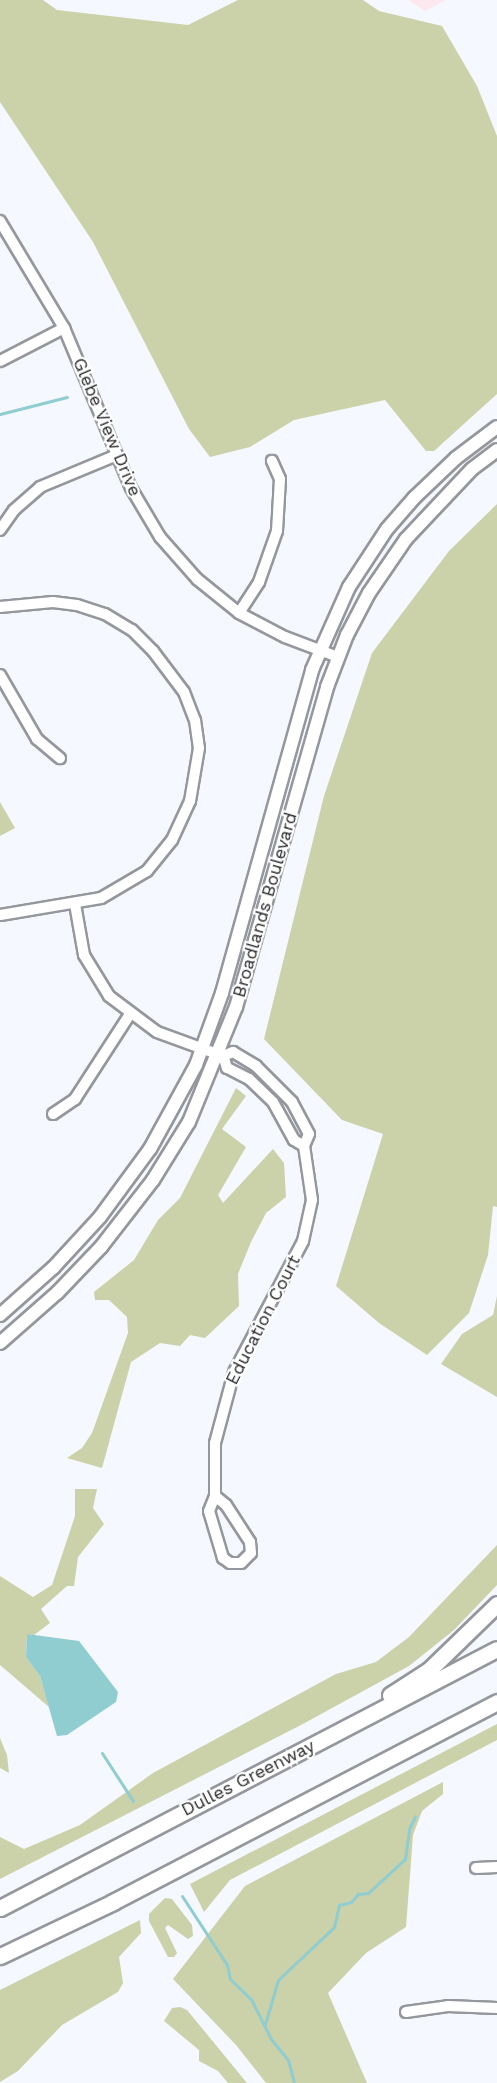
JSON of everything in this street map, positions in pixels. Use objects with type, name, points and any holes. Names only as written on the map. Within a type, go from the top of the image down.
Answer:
[{"type":"highway","points":[[244,1780],[429,1670],[497,1604]]},
{"type":"highway","name":"Dulles Greenway","points":[[0,1908],[497,1649]]},
{"type":"highway","points":[[0,1963],[497,1702]]},
{"type":"highway","points":[[0,1956],[113,1902]]},
{"type":"main road","name":"Broadlands Boulevard","points":[[0,1315],[79,1242],[129,1179],[166,1122],[203,1048],[319,651],[349,587],[387,529],[456,458],[497,427]]},
{"type":"main road","name":"Broadlands Boulevard","points":[[0,1343],[57,1293],[137,1202],[189,1122],[221,1055],[338,657],[369,593],[406,539],[472,469],[497,450]]},
{"type":"street","name":"Glebe View Drive","points":[[0,221],[64,328],[140,506],[160,537],[197,579],[239,612],[319,651],[338,657]]},
{"type":"street","points":[[0,361],[64,328]]},
{"type":"street","points":[[0,530],[14,510],[40,487],[117,454]]},
{"type":"street","points":[[239,612],[259,582],[277,531],[280,479],[272,461]]},
{"type":"street","points":[[0,607],[63,603],[92,609],[118,620],[145,642],[176,679],[195,720],[199,748],[197,775],[172,840],[137,879],[101,898],[75,904],[30,907],[0,915]]},
{"type":"street","points":[[0,675],[37,739],[60,758]]},
{"type":"street","points":[[75,904],[79,939],[90,970],[109,996],[130,1014],[158,1032],[221,1055],[227,1068],[249,1079],[273,1102],[294,1140],[304,1146]]},
{"type":"street","points":[[53,1114],[75,1100],[130,1014]]},
{"type":"street","name":"Education Court","points":[[215,1496],[226,1505],[250,1542],[251,1553],[241,1563],[230,1563],[223,1558],[209,1511],[215,1496],[214,1443],[228,1386],[303,1241],[310,1219],[312,1185],[304,1146],[309,1134],[283,1091],[246,1059],[233,1052],[221,1055]]},
{"type":"street","points":[[476,1868],[497,1867]]},
{"type":"street","points":[[406,2012],[448,2006],[497,2008]]},
{"type":"shaded area","points":[[408,0],[446,0],[425,11]]},
{"type":"green space","points":[[0,0],[43,0],[57,10],[188,25],[238,0],[363,0],[379,11],[442,26],[477,86],[497,136],[497,394],[434,451],[426,451],[385,400],[294,420],[250,447],[210,457],[189,429],[93,242],[0,102]]},
{"type":"green space","points":[[497,504],[497,1207],[493,1206],[488,1255],[469,1313],[427,1355],[379,1323],[336,1286],[383,1134],[342,1120],[264,1039],[324,796],[372,653],[449,551]]},
{"type":"green space","points":[[0,802],[15,828],[0,836]]},
{"type":"green space","points":[[236,1088],[246,1096],[222,1129],[246,1147],[218,1195],[223,1203],[273,1149],[284,1163],[286,1197],[266,1213],[251,1242],[238,1274],[239,1306],[205,1338],[190,1335],[180,1346],[160,1343],[131,1362],[102,1468],[67,1458],[82,1448],[92,1433],[128,1333],[127,1317],[109,1300],[95,1300],[94,1292],[134,1260],[158,1220],[180,1198]]},
{"type":"green space","points":[[497,1296],[497,1397],[441,1364],[462,1334],[493,1315]]},
{"type":"green space","points":[[75,1489],[97,1489],[93,1508],[104,1524],[78,1557],[74,1586],[67,1586],[41,1609],[50,1623],[34,1635],[27,1634],[26,1657],[40,1676],[49,1707],[0,1665],[0,1576],[33,1597],[52,1585],[75,1516]]},
{"type":"green space","points":[[497,1545],[497,1585],[454,1630],[409,1666],[301,1725],[0,1879],[0,1837],[24,1849],[80,1825],[153,1773],[336,1674],[376,1662],[409,1637]]},
{"type":"green space","points":[[497,1724],[497,1740],[230,1880],[204,1912],[190,1884]]},
{"type":"green space","points":[[0,1738],[7,1755],[9,1773],[0,1768]]},
{"type":"green space","points":[[443,1782],[443,1794],[422,1811],[413,1835],[406,1927],[366,1953],[328,1993],[367,2083],[266,2083],[236,2045],[173,1979],[245,1886]]},
{"type":"green space","points":[[165,1898],[172,1899],[192,1925],[193,1936],[188,1939],[168,1925],[165,1928],[177,1953],[174,1957],[168,1957],[149,1921],[149,1914]]},
{"type":"green space","points":[[140,1920],[141,1933],[119,1957],[123,1983],[118,1992],[62,2025],[18,2071],[0,2082],[0,1990]]},
{"type":"green space","points":[[180,2007],[187,2010],[247,2083],[228,2083],[218,2071],[199,2061],[199,2050],[164,2021],[172,2008]]},
{"type":"water","points":[[27,1634],[79,1641],[118,1692],[116,1702],[67,1735],[57,1736],[40,1676],[26,1657]]},
{"type":"waterway","points":[[0,414],[67,397]]},
{"type":"waterway","points":[[102,1753],[133,1801]]},
{"type":"waterway","points":[[265,2024],[278,1980],[334,1927],[339,1905],[351,1902],[358,1894],[368,1893],[405,1859],[409,1829],[415,1816]]},
{"type":"waterway","points":[[182,1896],[227,1965],[230,1979],[251,1999],[271,2039],[288,2060],[294,2083]]}]
